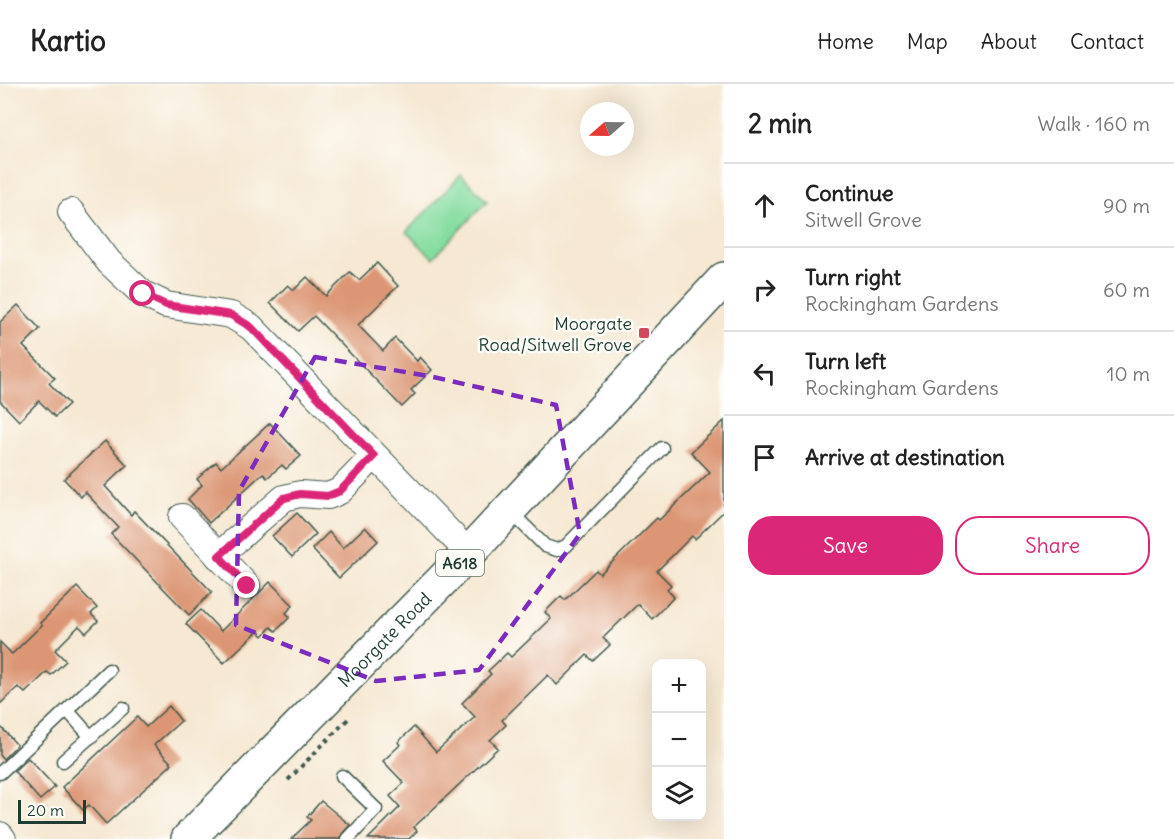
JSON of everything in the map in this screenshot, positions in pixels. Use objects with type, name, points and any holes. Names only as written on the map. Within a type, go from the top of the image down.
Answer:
[{"type":"main road","name":"Moorgate Road","points":[[188,839],[470,553],[724,279]]},
{"type":"street","points":[[72,212],[109,262],[143,294],[166,305],[231,315],[251,327],[470,553]]},
{"type":"street","points":[[219,556],[284,498],[300,494],[328,496],[340,491],[374,456]]},
{"type":"street","points":[[182,517],[247,586]]},
{"type":"street","points":[[0,835],[3,839]]},
{"type":"lane","points":[[510,510],[544,546],[557,550],[566,546],[662,448]]},
{"type":"lane","points":[[0,773],[109,670]]},
{"type":"lane","points":[[63,761],[123,708]]},
{"type":"lane","points":[[67,710],[91,737]]},
{"type":"lane","points":[[342,776],[376,809],[348,839]]},
{"type":"highlighted area","points":[[315,357],[429,376],[556,405],[580,534],[479,670],[376,681],[236,625],[239,491]]},
{"type":"green space","points":[[461,175],[487,201],[433,258],[406,232]]},
{"type":"building","points":[[377,263],[398,286],[358,325],[383,351],[395,338],[417,361],[420,357],[432,370],[411,390],[415,394],[402,407],[314,316],[298,331],[270,303],[288,285],[294,290],[307,277],[326,296],[350,272],[359,280]]},
{"type":"building","points":[[18,305],[40,329],[23,346],[55,378],[49,383],[69,404],[55,417],[39,401],[19,421],[0,401],[0,322]]},
{"type":"building","points":[[724,421],[724,511],[695,539],[692,536],[657,571],[671,585],[667,589],[674,597],[652,619],[638,604],[603,638],[610,645],[593,661],[587,655],[557,685],[548,675],[502,720],[506,725],[490,740],[498,748],[414,827],[417,831],[409,839],[368,839],[400,807],[390,796],[404,783],[383,761],[400,745],[398,742],[414,727],[436,752],[475,717],[462,703],[491,674],[488,671],[507,653],[511,657],[551,619],[545,612],[561,596],[565,600],[596,570],[600,574],[657,518],[659,520],[710,472],[691,452]]},
{"type":"building","points":[[270,423],[301,456],[286,469],[282,465],[267,478],[263,473],[209,523],[188,499],[202,485],[197,479],[216,462],[221,468]]},
{"type":"building","points":[[105,441],[127,465],[105,486],[131,515],[134,511],[212,592],[189,615],[111,534],[118,527],[85,492],[81,497],[64,479]]},
{"type":"building","points":[[297,513],[316,534],[292,557],[272,536]]},
{"type":"building","points":[[365,527],[378,541],[339,578],[312,549],[329,532],[343,548]]},
{"type":"building","points":[[270,582],[293,605],[286,613],[290,617],[276,631],[271,627],[263,636],[258,631],[224,663],[186,624],[201,610],[221,631]]},
{"type":"building","points":[[77,587],[97,608],[91,614],[98,621],[86,633],[79,626],[55,650],[66,661],[51,675],[47,672],[25,693],[18,687],[0,704],[0,642],[12,654]]},
{"type":"building","points":[[169,706],[181,721],[154,745],[172,764],[106,824],[89,805],[83,810],[62,787],[137,717],[146,727]]},
{"type":"building","points":[[0,726],[17,745],[3,759],[0,755]]},
{"type":"building","points":[[28,758],[55,787],[40,800],[14,771]]},
{"type":"building","points":[[321,801],[350,825],[340,839],[291,839],[311,820],[307,817]]},
{"type":"place","name":"Moorgate Road/Sitwell Grove","points":[[644,333]]},
{"type":"route","points":[[143,294],[166,305],[231,315],[251,327],[374,456],[340,491],[328,496],[300,494],[284,498],[219,556],[247,586]]}]
